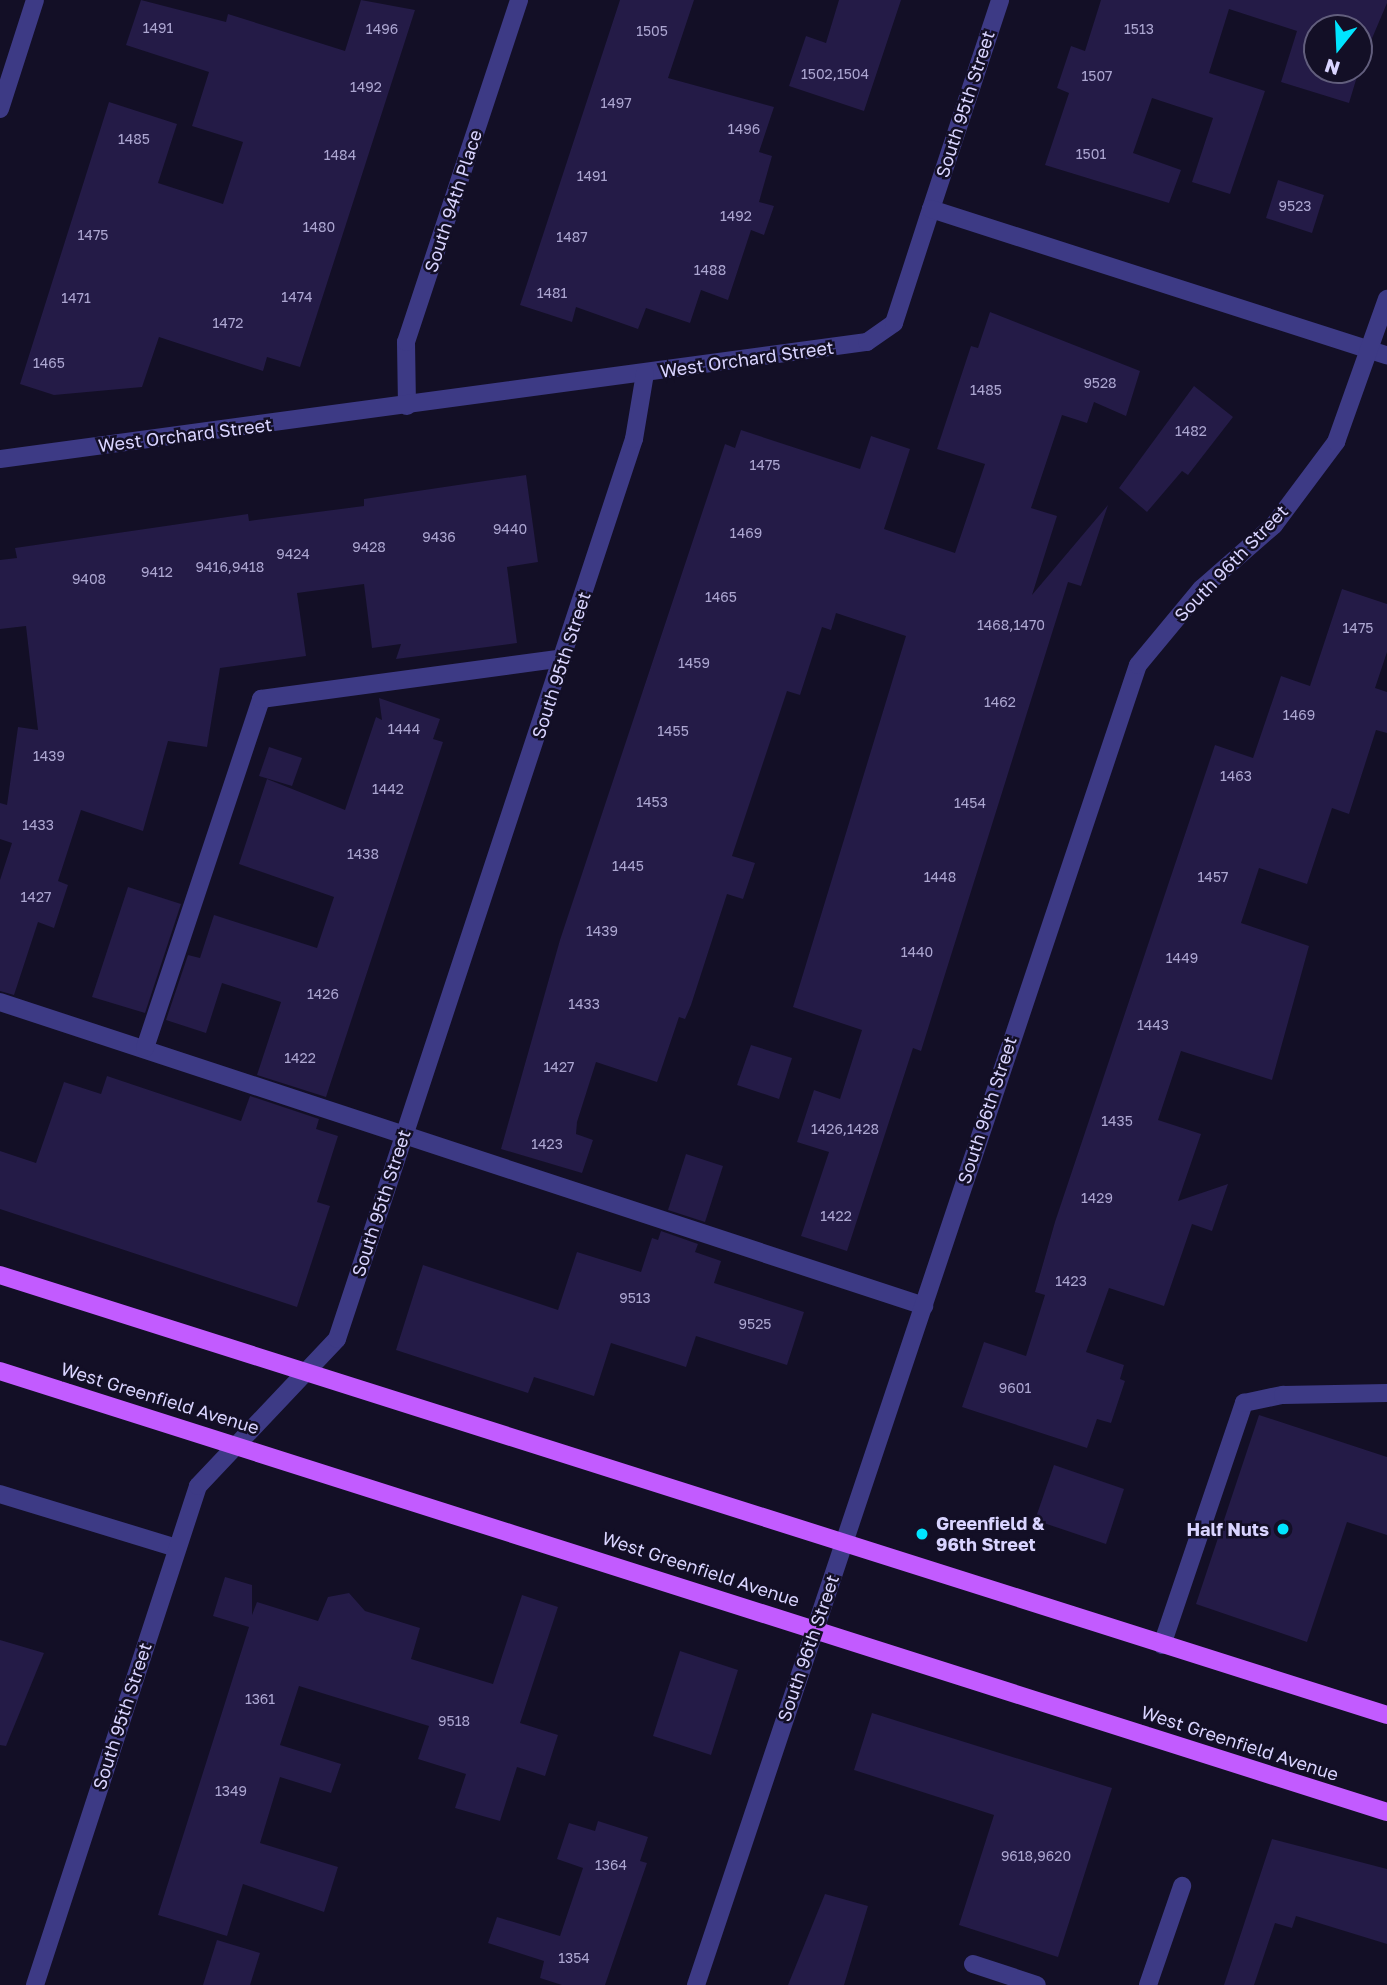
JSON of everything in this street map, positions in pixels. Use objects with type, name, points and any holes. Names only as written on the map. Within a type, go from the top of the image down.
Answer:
[{"type":"main road","points":[[0,1275],[1387,1715]]},
{"type":"main road","name":"West Greenfield Avenue","points":[[0,1371],[239,1444],[1387,1812]]},
{"type":"street","points":[[0,108],[35,0]]},
{"type":"street","name":"South 94th Place","points":[[407,406],[406,342],[519,0]]},
{"type":"street","name":"South 95th Street","points":[[931,209],[1000,0]]},
{"type":"street","points":[[931,209],[1379,352]]},
{"type":"street","name":"West Orchard Street","points":[[0,458],[407,406],[867,342],[894,323],[931,209]]},
{"type":"street","name":"South 96th Street","points":[[696,1985],[813,1628],[845,1544],[1138,664],[1201,589],[1274,525],[1336,442],[1379,352],[1387,299]]},
{"type":"street","name":"South 95th Street","points":[[35,1985],[198,1486],[337,1339],[634,439],[645,373]]},
{"type":"street","points":[[145,1048],[261,699],[563,658]]},
{"type":"street","points":[[0,1002],[923,1306]]},
{"type":"street","points":[[1162,1644],[1244,1403],[1283,1395],[1387,1393]]},
{"type":"street","points":[[0,1494],[177,1548]]},
{"type":"street","points":[[1148,1985],[1182,1886]]},
{"type":"street","points":[[973,1964],[1037,1985]]},
{"type":"building","points":[[141,0],[226,22],[228,14],[345,51],[361,0],[415,10],[300,367],[267,357],[263,371],[159,337],[142,387],[54,395],[20,384],[109,102],[177,124],[158,183],[223,204],[243,142],[192,126],[209,72],[126,45]]},
{"type":"building","points":[[620,0],[694,0],[668,78],[774,107],[759,152],[772,156],[759,202],[774,206],[764,235],[751,230],[728,300],[701,290],[690,323],[646,308],[638,329],[576,307],[572,322],[520,305]]},
{"type":"building","points":[[839,0],[901,0],[864,111],[789,86],[806,36],[826,43]]},
{"type":"building","points":[[1101,0],[1387,0],[1373,36],[1373,14],[1303,14],[1303,84],[1355,84],[1349,103],[1281,82],[1297,31],[1229,9],[1209,73],[1265,91],[1230,194],[1192,182],[1213,118],[1152,98],[1133,153],[1181,170],[1169,203],[1045,165],[1069,93],[1057,88],[1071,46],[1085,51]]},
{"type":"building","points":[[1278,180],[1324,195],[1312,233],[1266,218]]},
{"type":"building","points":[[990,312],[1140,371],[1126,416],[1094,402],[1087,423],[1062,415],[1031,508],[1057,516],[1032,595],[1108,505],[1081,586],[1068,582],[921,1051],[913,1048],[847,1251],[801,1236],[829,1152],[797,1142],[814,1090],[840,1099],[862,1030],[793,1007],[906,636],[836,613],[831,630],[822,627],[800,695],[787,691],[732,856],[755,863],[743,899],[727,894],[691,1005],[685,1019],[679,1017],[657,1082],[596,1062],[577,1122],[576,1134],[593,1140],[582,1173],[501,1149],[560,940],[725,444],[735,448],[741,430],[860,469],[871,436],[910,449],[884,529],[955,553],[985,464],[937,449],[971,346],[978,348]]},
{"type":"building","points":[[1194,386],[1233,417],[1188,475],[1182,471],[1147,512],[1119,488]]},
{"type":"building","points":[[526,475],[538,562],[507,567],[517,643],[396,659],[401,644],[372,648],[364,584],[297,593],[306,656],[220,668],[207,747],[168,741],[143,831],[81,810],[58,881],[68,885],[54,928],[38,922],[14,995],[0,991],[0,880],[12,843],[0,839],[0,803],[7,805],[18,727],[38,730],[26,626],[0,629],[0,560],[17,558],[15,548],[248,514],[249,521],[364,506],[364,499]]},
{"type":"building","points":[[1342,589],[1387,604],[1387,652],[1375,688],[1387,692],[1387,733],[1376,730],[1349,814],[1332,808],[1307,884],[1259,868],[1241,923],[1309,946],[1272,1080],[1181,1051],[1158,1120],[1201,1134],[1178,1201],[1228,1184],[1212,1231],[1192,1224],[1164,1306],[1109,1288],[1086,1352],[1124,1365],[1120,1379],[1125,1381],[1111,1423],[1097,1419],[1087,1448],[962,1407],[984,1342],[1026,1356],[1045,1295],[1035,1292],[1055,1222],[1215,745],[1253,758],[1281,676],[1310,686]]},
{"type":"building","points":[[379,698],[440,719],[433,739],[443,742],[326,1097],[257,1075],[281,1002],[222,983],[206,1033],[166,1020],[188,955],[200,958],[214,915],[317,948],[334,897],[239,864],[267,779],[345,810],[376,717],[382,720]]},
{"type":"building","points":[[269,747],[302,758],[292,786],[259,776]]},
{"type":"building","points":[[128,887],[181,904],[145,1013],[92,997]]},
{"type":"building","points":[[751,1045],[792,1058],[779,1099],[737,1085]]},
{"type":"building","points":[[107,1076],[241,1121],[250,1096],[319,1119],[316,1129],[338,1136],[317,1202],[330,1206],[297,1307],[0,1209],[0,1151],[36,1163],[64,1082],[101,1094]]},
{"type":"building","points":[[686,1154],[723,1166],[705,1222],[668,1210]]},
{"type":"building","points":[[661,1231],[698,1244],[695,1252],[721,1261],[714,1283],[804,1312],[787,1365],[696,1336],[686,1367],[611,1343],[594,1396],[534,1377],[528,1393],[396,1350],[423,1265],[558,1310],[577,1252],[641,1272],[652,1238],[658,1240]]},
{"type":"building","name":"Half Nuts","points":[[1259,1415],[1387,1457],[1387,1535],[1347,1522],[1307,1642],[1196,1604]]},
{"type":"building","points":[[1054,1465],[1124,1489],[1106,1544],[1035,1520]]},
{"type":"building","points":[[225,1577],[252,1585],[252,1615],[257,1602],[318,1621],[328,1597],[349,1593],[365,1611],[420,1628],[411,1659],[493,1684],[522,1595],[558,1607],[520,1723],[558,1735],[545,1776],[517,1767],[500,1821],[455,1808],[466,1774],[418,1759],[429,1726],[299,1686],[280,1745],[341,1764],[331,1793],[280,1777],[260,1843],[338,1867],[324,1912],[243,1884],[227,1936],[158,1915],[249,1627],[213,1616]]},
{"type":"building","points":[[0,1640],[44,1653],[6,1746],[0,1745]]},
{"type":"building","points":[[680,1651],[738,1670],[711,1755],[653,1736]]},
{"type":"building","points":[[872,1713],[1112,1788],[1058,1957],[959,1925],[994,1815],[854,1770]]},
{"type":"building","points":[[598,1821],[648,1837],[640,1861],[647,1863],[605,1985],[562,1985],[540,1978],[544,1961],[488,1943],[497,1917],[560,1936],[583,1868],[557,1859],[569,1823],[595,1831]]},
{"type":"building","points":[[1272,1839],[1387,1869],[1387,1944],[1296,1916],[1292,1928],[1275,1923],[1254,1985],[1224,1985]]},
{"type":"building","points":[[825,1894],[868,1906],[844,1985],[788,1985]]},
{"type":"building","points":[[217,1940],[260,1953],[250,1985],[203,1985]]},
{"type":"place","name":"Half Nuts","points":[[1283,1529]]},
{"type":"place","name":"Greenfield & 96th Street","points":[[922,1534]]}]
